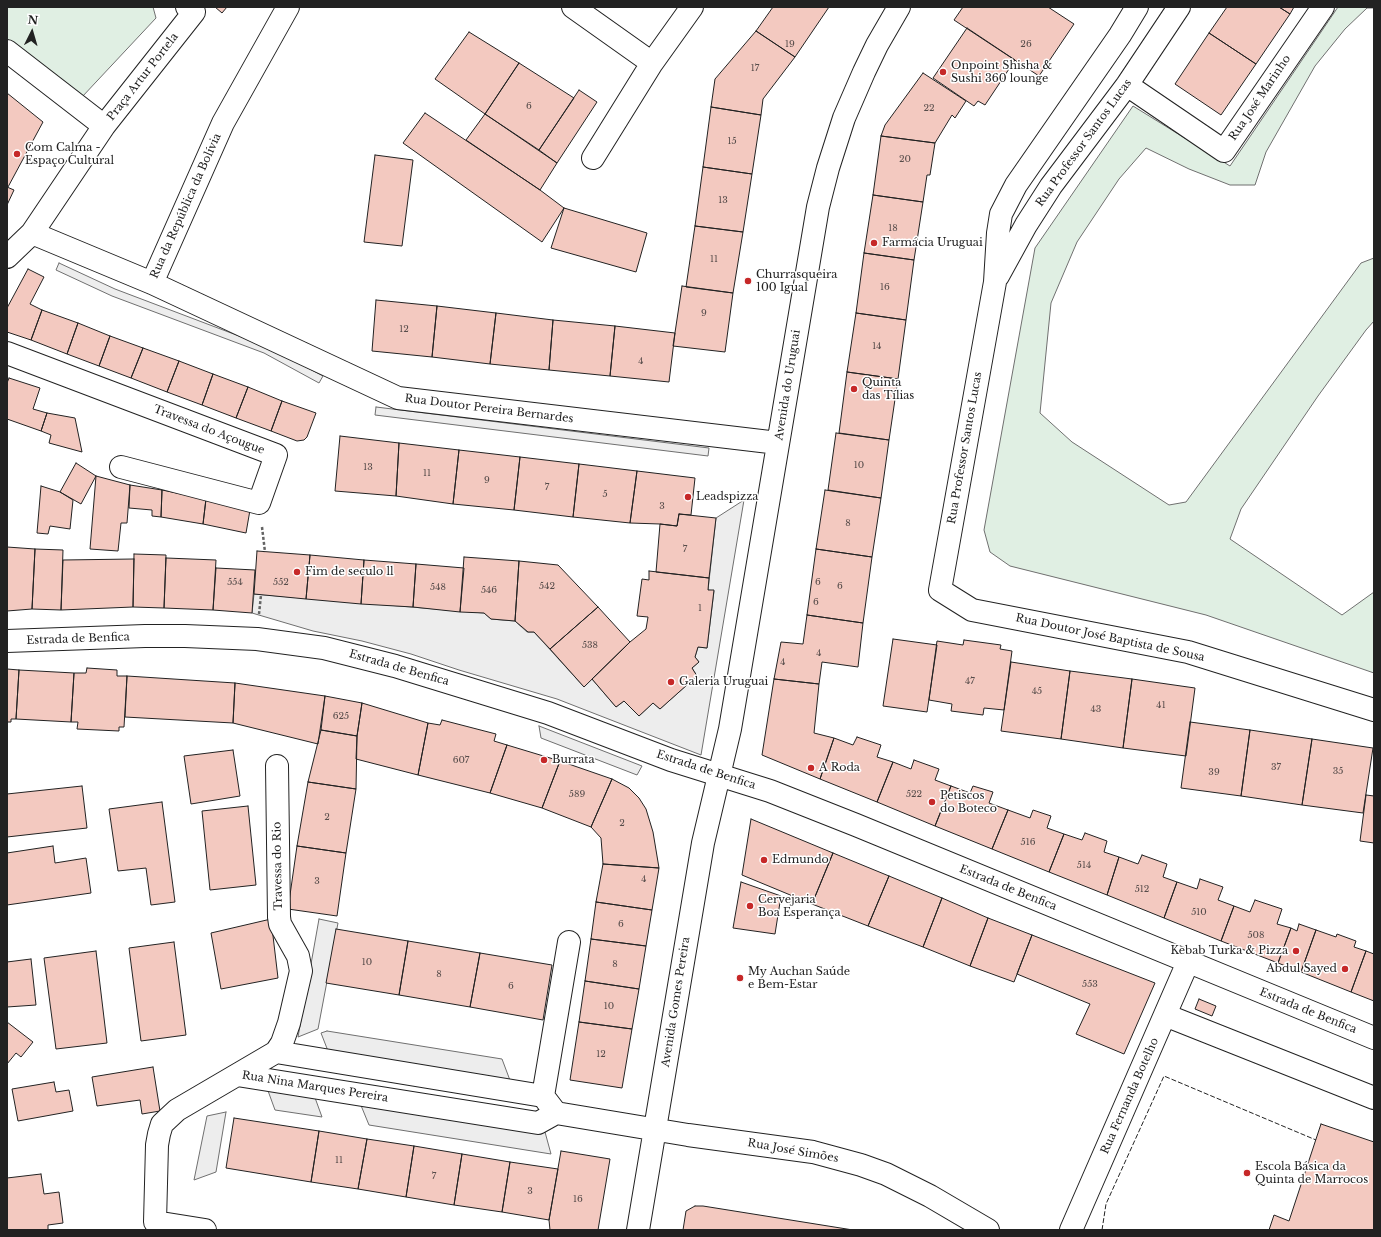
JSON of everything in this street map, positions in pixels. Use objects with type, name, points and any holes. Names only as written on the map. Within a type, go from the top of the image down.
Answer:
[{"type":"street","name":"Praça Artur Portela","points":[[7,51],[104,126],[194,12],[188,7]]},
{"type":"street","name":"Rua da República da Bolívia","points":[[32,232],[152,283],[224,123],[288,7]]},
{"type":"street","points":[[573,7],[652,64]]},
{"type":"street","points":[[593,158],[652,64],[692,7]]},
{"type":"street","name":"Avenida do Uruguai","points":[[719,775],[730,729],[813,234],[828,168],[844,118],[864,72],[877,45],[899,7]]},
{"type":"street","name":"Rua Professor Santos Lucas","points":[[940,590],[995,282],[998,233],[1001,214],[1016,185],[1120,35],[1137,7]]},
{"type":"street","name":"Rua José Marinho","points":[[1127,85],[1224,151],[1323,7]]},
{"type":"street","name":"Rua Professor Santos Lucas","points":[[995,282],[1026,225],[1052,186],[1127,85],[1171,10]]},
{"type":"street","points":[[7,257],[32,232],[104,126]]},
{"type":"street","name":"Rua Doutor Pereira Bernardes","points":[[152,283],[398,398],[778,442]]},
{"type":"street","name":"Travessa do Açougue","points":[[7,353],[276,455],[259,503],[121,467]]},
{"type":"street","name":"Rua Doutor José Baptista de Sousa","points":[[940,590],[972,610],[1188,652],[1374,710]]},
{"type":"street","name":"Estrada de Benfica","points":[[7,641],[185,636],[257,639],[324,648],[395,666],[548,713],[671,760],[770,791],[1374,1038]]},
{"type":"street","name":"Travessa do Rio","points":[[276,1052],[282,1043],[289,1024],[301,971],[298,956],[280,924],[279,917],[277,766]]},
{"type":"street","name":"Avenida Gomes Pereira","points":[[638,1230],[702,843],[719,775]]},
{"type":"street","points":[[549,1105],[569,942]]},
{"type":"street","name":"Rua Fernanda Botelho","points":[[1071,1230],[1188,962]]},
{"type":"street","points":[[1165,1015],[1374,1098]]},
{"type":"street","points":[[276,1052],[549,1105],[655,1130]]},
{"type":"street","name":"Rua Nina Marques Pereira","points":[[237,1075],[276,1052]]},
{"type":"street","points":[[205,1230],[155,1222],[159,1134],[162,1124],[177,1110],[237,1075]]},
{"type":"street","name":"Rua Nina Marques Pereira","points":[[237,1075],[538,1123],[549,1105]]},
{"type":"street","name":"Rua José Simões","points":[[655,1130],[813,1152],[861,1165],[886,1174],[914,1188],[988,1230]]},
{"type":"green space","points":[[7,7],[153,7],[156,18],[82,97],[7,39]]},
{"type":"green space","points":[[1338,7],[1374,8],[1367,8],[1345,29],[1315,66],[1266,152],[1255,185],[1230,185],[1189,169],[1146,148],[1119,179],[1077,242],[1051,303],[1040,413],[1072,442],[1169,505],[1186,502],[1361,263],[1374,258],[1374,321],[1318,396],[1241,509],[1230,539],[1342,615],[1374,592],[1374,673],[1206,615],[1010,566],[990,552],[984,530],[1035,248],[1133,106],[1230,166]]},
{"type":"shaded area","points":[[59,263],[115,289],[268,347],[323,376],[319,383],[264,353],[112,296],[56,270]]},
{"type":"shaded area","points":[[376,407],[709,448],[708,456],[375,415]]},
{"type":"shaded area","points":[[744,500],[701,755],[557,699],[411,654],[362,641],[313,631],[252,613],[254,594],[484,613],[491,619],[515,621],[527,632],[534,632],[584,687],[592,679],[616,707],[624,701],[639,716],[653,703],[660,709],[697,676],[692,668],[699,662],[695,657],[698,647],[707,648],[714,591],[708,590],[716,518]]},
{"type":"shaded area","points":[[539,726],[642,766],[637,775],[541,738]]},
{"type":"shaded area","points":[[319,919],[338,923],[318,1029],[298,1037]]},
{"type":"shaded area","points":[[327,1031],[502,1059],[511,1083],[328,1051],[321,1033]]},
{"type":"shaded area","points":[[267,1088],[314,1095],[322,1117],[275,1110]]},
{"type":"shaded area","points":[[360,1103],[545,1132],[551,1154],[369,1125]]},
{"type":"shaded area","points":[[226,1112],[216,1172],[194,1180],[207,1116]]},
{"type":"building","points":[[215,7],[227,7],[222,13]]},
{"type":"building","points":[[773,7],[829,7],[795,57],[756,31]]},
{"type":"building","points":[[963,7],[1048,7],[1074,24],[1039,76],[954,20]]},
{"type":"building","points":[[1227,7],[1279,7],[1290,14],[1256,64],[1209,33]]},
{"type":"building","points":[[1279,7],[1294,7],[1290,14]]},
{"type":"building","points":[[967,28],[1015,60],[985,105],[978,101],[974,106],[933,78]]},
{"type":"building","points":[[756,31],[795,57],[763,99],[761,115],[711,107],[715,79]]},
{"type":"building","points":[[469,32],[519,63],[485,114],[435,79]]},
{"type":"building","points":[[1209,33],[1256,64],[1221,115],[1175,84]]},
{"type":"building","points":[[519,63],[574,98],[539,150],[485,114]]},
{"type":"building","points":[[923,73],[966,101],[955,118],[952,115],[935,143],[881,136],[885,125]]},
{"type":"building","points":[[579,90],[597,102],[557,163],[539,150]]},
{"type":"building","points":[[7,93],[43,122],[8,187],[7,187]]},
{"type":"building","points":[[711,107],[761,115],[752,174],[703,167]]},
{"type":"building","points":[[425,113],[540,190],[564,208],[542,242],[403,143]]},
{"type":"building","points":[[485,114],[557,163],[540,190],[466,140]]},
{"type":"building","points":[[881,136],[935,143],[930,175],[927,175],[923,202],[873,195]]},
{"type":"building","points":[[375,155],[413,160],[402,246],[364,242]]},
{"type":"building","points":[[703,167],[752,174],[743,232],[695,226]]},
{"type":"building","points":[[7,187],[14,190],[7,205]]},
{"type":"building","points":[[873,195],[923,202],[914,260],[864,253]]},
{"type":"building","points":[[564,208],[647,233],[636,272],[551,248]]},
{"type":"building","points":[[695,226],[743,232],[733,293],[686,287]]},
{"type":"building","points":[[864,253],[914,260],[906,320],[856,313]]},
{"type":"building","points":[[28,269],[44,277],[30,304],[42,310],[31,340],[7,332],[7,308]]},
{"type":"building","points":[[682,286],[733,293],[725,352],[673,346]]},
{"type":"building","points":[[376,300],[437,306],[432,357],[372,351]]},
{"type":"building","points":[[437,306],[496,313],[490,364],[432,357]]},
{"type":"building","points":[[42,310],[78,323],[67,354],[31,340]]},
{"type":"building","points":[[496,313],[553,320],[549,370],[490,364]]},
{"type":"building","points":[[856,313],[906,320],[898,379],[847,372]]},
{"type":"building","points":[[553,320],[615,326],[610,376],[549,370]]},
{"type":"building","points":[[78,323],[110,336],[99,366],[67,354]]},
{"type":"building","points":[[615,326],[675,333],[669,382],[610,376]]},
{"type":"building","points":[[110,336],[143,348],[131,378],[99,366]]},
{"type":"building","points":[[143,348],[179,361],[167,392],[131,378]]},
{"type":"building","points":[[179,361],[213,374],[202,405],[167,392]]},
{"type":"building","points":[[847,372],[898,379],[889,440],[839,433]]},
{"type":"building","points":[[213,374],[248,387],[236,418],[202,405]]},
{"type":"building","points":[[9,378],[40,388],[33,409],[47,413],[41,431],[7,419],[7,383]]},
{"type":"building","points":[[248,387],[282,401],[271,431],[236,418]]},
{"type":"building","points":[[282,401],[316,413],[307,437],[304,440],[297,441],[271,431]]},
{"type":"building","points":[[47,413],[75,418],[82,452],[49,443],[51,435],[41,431]]},
{"type":"building","points":[[836,433],[889,440],[881,498],[828,490]]},
{"type":"building","points":[[340,436],[399,443],[396,496],[335,491]]},
{"type":"building","points":[[399,443],[459,450],[453,504],[396,496]]},
{"type":"building","points":[[459,450],[520,457],[514,510],[453,504]]},
{"type":"building","points":[[520,457],[579,464],[573,517],[514,510]]},
{"type":"building","points":[[76,463],[96,476],[81,504],[60,492]]},
{"type":"building","points":[[579,464],[637,471],[630,523],[573,517]]},
{"type":"building","points":[[637,471],[695,478],[691,515],[679,514],[677,526],[630,523]]},
{"type":"building","points":[[96,476],[130,485],[127,523],[121,523],[118,551],[90,549]]},
{"type":"building","points":[[130,485],[162,490],[161,517],[152,516],[152,510],[129,508]]},
{"type":"building","points":[[41,486],[60,492],[73,500],[70,529],[50,526],[48,534],[37,533]]},
{"type":"building","points":[[162,490],[206,499],[203,524],[161,517]]},
{"type":"building","points":[[825,490],[881,498],[872,557],[816,549]]},
{"type":"building","points":[[206,499],[250,510],[246,533],[203,524]]},
{"type":"building","points":[[679,514],[716,518],[709,578],[656,572],[660,524],[677,526]]},
{"type":"building","points":[[7,547],[35,549],[32,609],[7,611]]},
{"type":"building","points":[[35,549],[63,550],[61,610],[32,609]]},
{"type":"building","points":[[816,549],[872,557],[863,623],[807,615]]},
{"type":"building","points":[[257,551],[310,555],[306,599],[254,594]]},
{"type":"building","points":[[134,554],[166,555],[164,608],[133,607]]},
{"type":"building","points":[[310,555],[364,560],[361,604],[306,599]]},
{"type":"building","points":[[464,557],[519,561],[515,621],[491,619],[484,613],[460,612]]},
{"type":"building","points":[[166,558],[216,560],[213,610],[164,608]]},
{"type":"building","points":[[134,559],[133,607],[61,610],[63,560]]},
{"type":"building","points":[[364,560],[416,564],[413,607],[361,604]]},
{"type":"building","points":[[519,561],[558,565],[598,607],[550,649],[534,632],[528,632],[515,621]]},
{"type":"building","points":[[416,564],[464,568],[460,612],[413,607]]},
{"type":"building","points":[[216,568],[255,570],[252,613],[213,610]]},
{"type":"building","points":[[649,571],[709,578],[708,590],[714,590],[707,648],[698,647],[695,657],[699,662],[692,668],[697,676],[660,709],[653,703],[639,716],[624,701],[616,707],[592,679],[630,642],[646,629],[648,617],[637,616],[642,579],[649,580]]},
{"type":"building","points":[[598,607],[630,642],[584,687],[550,649]]},
{"type":"building","points":[[807,615],[863,623],[858,667],[822,662],[819,684],[774,679],[781,642],[803,644]]},
{"type":"building","points":[[893,639],[937,645],[927,712],[883,706]]},
{"type":"building","points":[[964,640],[1001,645],[1000,649],[1012,651],[1004,710],[984,708],[983,715],[951,711],[952,704],[929,700],[937,641],[963,645]]},
{"type":"building","points":[[1011,662],[1070,671],[1061,739],[1001,731]]},
{"type":"building","points":[[87,668],[117,670],[117,676],[127,676],[124,727],[119,727],[119,731],[77,729],[78,722],[71,722],[74,673],[86,673]]},
{"type":"building","points":[[7,669],[19,670],[16,719],[11,719],[11,722],[7,722]]},
{"type":"building","points":[[19,670],[74,673],[71,722],[16,719]]},
{"type":"building","points":[[1070,671],[1132,679],[1123,748],[1061,739]]},
{"type":"building","points":[[127,676],[235,683],[233,723],[125,717]]},
{"type":"building","points":[[774,679],[819,684],[814,733],[834,738],[820,779],[762,755]]},
{"type":"building","points":[[1132,679],[1195,688],[1186,756],[1123,748]]},
{"type":"building","points":[[235,683],[325,696],[318,744],[233,723]]},
{"type":"building","points":[[325,696],[362,703],[357,736],[321,730]]},
{"type":"building","points":[[362,703],[428,723],[418,775],[356,759],[357,736]]},
{"type":"building","points":[[442,720],[496,734],[494,741],[507,745],[490,793],[418,775],[428,723],[440,725]]},
{"type":"building","points":[[1190,722],[1250,730],[1241,796],[1181,788]]},
{"type":"building","points":[[321,730],[357,736],[356,789],[308,782]]},
{"type":"building","points":[[1250,730],[1312,739],[1302,805],[1241,796]]},
{"type":"building","points":[[857,737],[881,745],[877,757],[893,762],[877,802],[820,779],[834,738],[853,745]]},
{"type":"building","points":[[1312,739],[1373,748],[1363,813],[1302,805]]},
{"type":"building","points":[[507,745],[560,761],[542,808],[490,793]]},
{"type":"building","points":[[233,750],[240,796],[191,804],[184,756]]},
{"type":"building","points":[[914,760],[939,769],[935,780],[951,786],[935,826],[877,802],[893,762],[911,769]]},
{"type":"building","points":[[560,761],[612,779],[591,827],[542,808]]},
{"type":"building","points":[[612,779],[629,788],[639,798],[646,809],[653,832],[659,868],[603,864],[601,838],[591,827]]},
{"type":"building","points":[[308,782],[356,789],[346,853],[297,846]]},
{"type":"building","points":[[82,786],[87,828],[7,837],[7,794]]},
{"type":"building","points":[[951,786],[970,793],[973,786],[993,792],[989,803],[1008,810],[992,849],[935,826]]},
{"type":"building","points":[[1366,795],[1374,796],[1374,843],[1360,841]]},
{"type":"building","points":[[162,802],[175,902],[151,905],[146,868],[118,871],[109,809]]},
{"type":"building","points":[[248,806],[256,885],[210,890],[202,811]]},
{"type":"building","points":[[1008,810],[1030,818],[1033,810],[1051,816],[1047,828],[1064,834],[1049,872],[992,849]]},
{"type":"building","points":[[751,819],[833,853],[812,904],[742,875]]},
{"type":"building","points":[[1085,833],[1107,841],[1104,852],[1119,857],[1107,895],[1049,872],[1064,834],[1082,840]]},
{"type":"building","points":[[53,846],[55,863],[86,858],[91,893],[7,905],[7,853]]},
{"type":"building","points":[[297,846],[346,853],[337,916],[288,909]]},
{"type":"building","points":[[833,853],[889,876],[868,926],[812,904]]},
{"type":"building","points":[[1142,855],[1167,864],[1163,877],[1177,882],[1164,918],[1107,895],[1119,857],[1138,864]]},
{"type":"building","points":[[603,864],[659,868],[652,910],[596,902]]},
{"type":"building","points":[[889,876],[942,898],[923,947],[868,926]]},
{"type":"building","points":[[1200,879],[1223,887],[1218,900],[1234,906],[1221,941],[1164,918],[1177,882],[1197,889]]},
{"type":"building","points":[[741,882],[781,896],[775,934],[733,928]]},
{"type":"building","points":[[942,898],[988,918],[970,966],[923,947]]},
{"type":"building","points":[[1255,900],[1282,909],[1277,924],[1291,928],[1278,963],[1221,941],[1234,906],[1250,912]]},
{"type":"building","points":[[596,902],[652,910],[646,946],[591,939]]},
{"type":"building","points":[[988,918],[1032,935],[1014,982],[970,966]]},
{"type":"building","points":[[271,919],[278,978],[221,989],[211,933]]},
{"type":"building","points":[[1299,924],[1316,930],[1301,972],[1278,963],[1291,928],[1297,931]]},
{"type":"building","points":[[336,929],[408,941],[399,995],[326,983]]},
{"type":"building","points":[[1316,930],[1336,937],[1337,934],[1356,941],[1354,947],[1366,951],[1351,992],[1301,972]]},
{"type":"building","points":[[1032,935],[1155,983],[1124,1054],[1076,1034],[1090,1004],[1017,974]]},
{"type":"building","points":[[591,939],[646,946],[639,989],[585,981]]},
{"type":"building","points":[[408,941],[480,953],[470,1007],[399,995]]},
{"type":"building","points":[[174,942],[186,1035],[141,1041],[129,948]]},
{"type":"building","points":[[96,951],[107,1043],[56,1049],[44,958]]},
{"type":"building","points":[[1366,951],[1374,954],[1374,1001],[1351,992]]},
{"type":"building","points":[[480,953],[552,965],[543,1020],[470,1007]]},
{"type":"building","points":[[31,959],[36,1005],[7,1007],[7,962]]},
{"type":"building","points":[[585,981],[639,989],[632,1029],[579,1022]]},
{"type":"building","points":[[1199,999],[1216,1006],[1212,1016],[1195,1009]]},
{"type":"building","points":[[7,1022],[33,1042],[21,1057],[16,1053],[7,1064]]},
{"type":"building","points":[[579,1022],[632,1029],[622,1088],[570,1080]]},
{"type":"building","points":[[153,1067],[160,1111],[142,1114],[140,1100],[97,1106],[92,1077]]},
{"type":"building","points":[[54,1082],[56,1092],[69,1090],[73,1111],[18,1121],[12,1089]]},
{"type":"building","points":[[234,1118],[319,1131],[311,1182],[226,1168]]},
{"type":"building","points":[[1321,1124],[1374,1142],[1374,1230],[1269,1230],[1274,1215],[1289,1221]]},
{"type":"building","points":[[319,1131],[367,1139],[358,1189],[311,1182]]},
{"type":"building","points":[[367,1139],[414,1146],[406,1197],[358,1189]]},
{"type":"building","points":[[414,1146],[462,1154],[454,1205],[406,1197]]},
{"type":"building","points":[[561,1151],[610,1159],[598,1230],[550,1230],[549,1220]]},
{"type":"building","points":[[462,1154],[510,1162],[502,1212],[454,1205]]},
{"type":"building","points":[[510,1162],[558,1169],[549,1220],[502,1212]]},
{"type":"building","points":[[41,1174],[44,1194],[59,1192],[63,1223],[48,1225],[48,1230],[7,1230],[7,1178]]},
{"type":"building","points":[[695,1206],[703,1206],[853,1230],[683,1230],[686,1211]]},
{"type":"fence","points":[[1102,1230],[1106,1204],[1164,1076],[1316,1140]]},
{"type":"place","name":"Onpoint Shisha & Sushi 360 lounge","points":[[943,72]]},
{"type":"place","name":"Com Calma - Espaço Cultural","points":[[17,154]]},
{"type":"place","name":"Farmácia Uruguai","points":[[874,243]]},
{"type":"place","name":"Churrasqueira 100 Igual","points":[[748,281]]},
{"type":"place","name":"Quinta das Tílias","points":[[854,389]]},
{"type":"place","name":"Leadspizza","points":[[688,497]]},
{"type":"place","name":"Fim de seculo ll","points":[[297,572]]},
{"type":"place","name":"Galeria Uruguai","points":[[671,682]]},
{"type":"place","name":"Burrata","points":[[544,760]]},
{"type":"place","name":"A Roda","points":[[811,768]]},
{"type":"place","name":"Petiscos do Boteco","points":[[932,802]]},
{"type":"place","name":"Edmundo","points":[[764,860]]},
{"type":"place","name":"Cervejaria Boa Esperança","points":[[750,906]]},
{"type":"place","name":"Kebab Turka & Pizza","points":[[1296,951]]},
{"type":"place","name":"Abdul Sayed","points":[[1345,969]]},
{"type":"place","name":"My Auchan Saúde e Bem-Estar","points":[[740,978]]},
{"type":"place","name":"Escola Básica da Quinta de Marrocos","points":[[1247,1173]]}]
